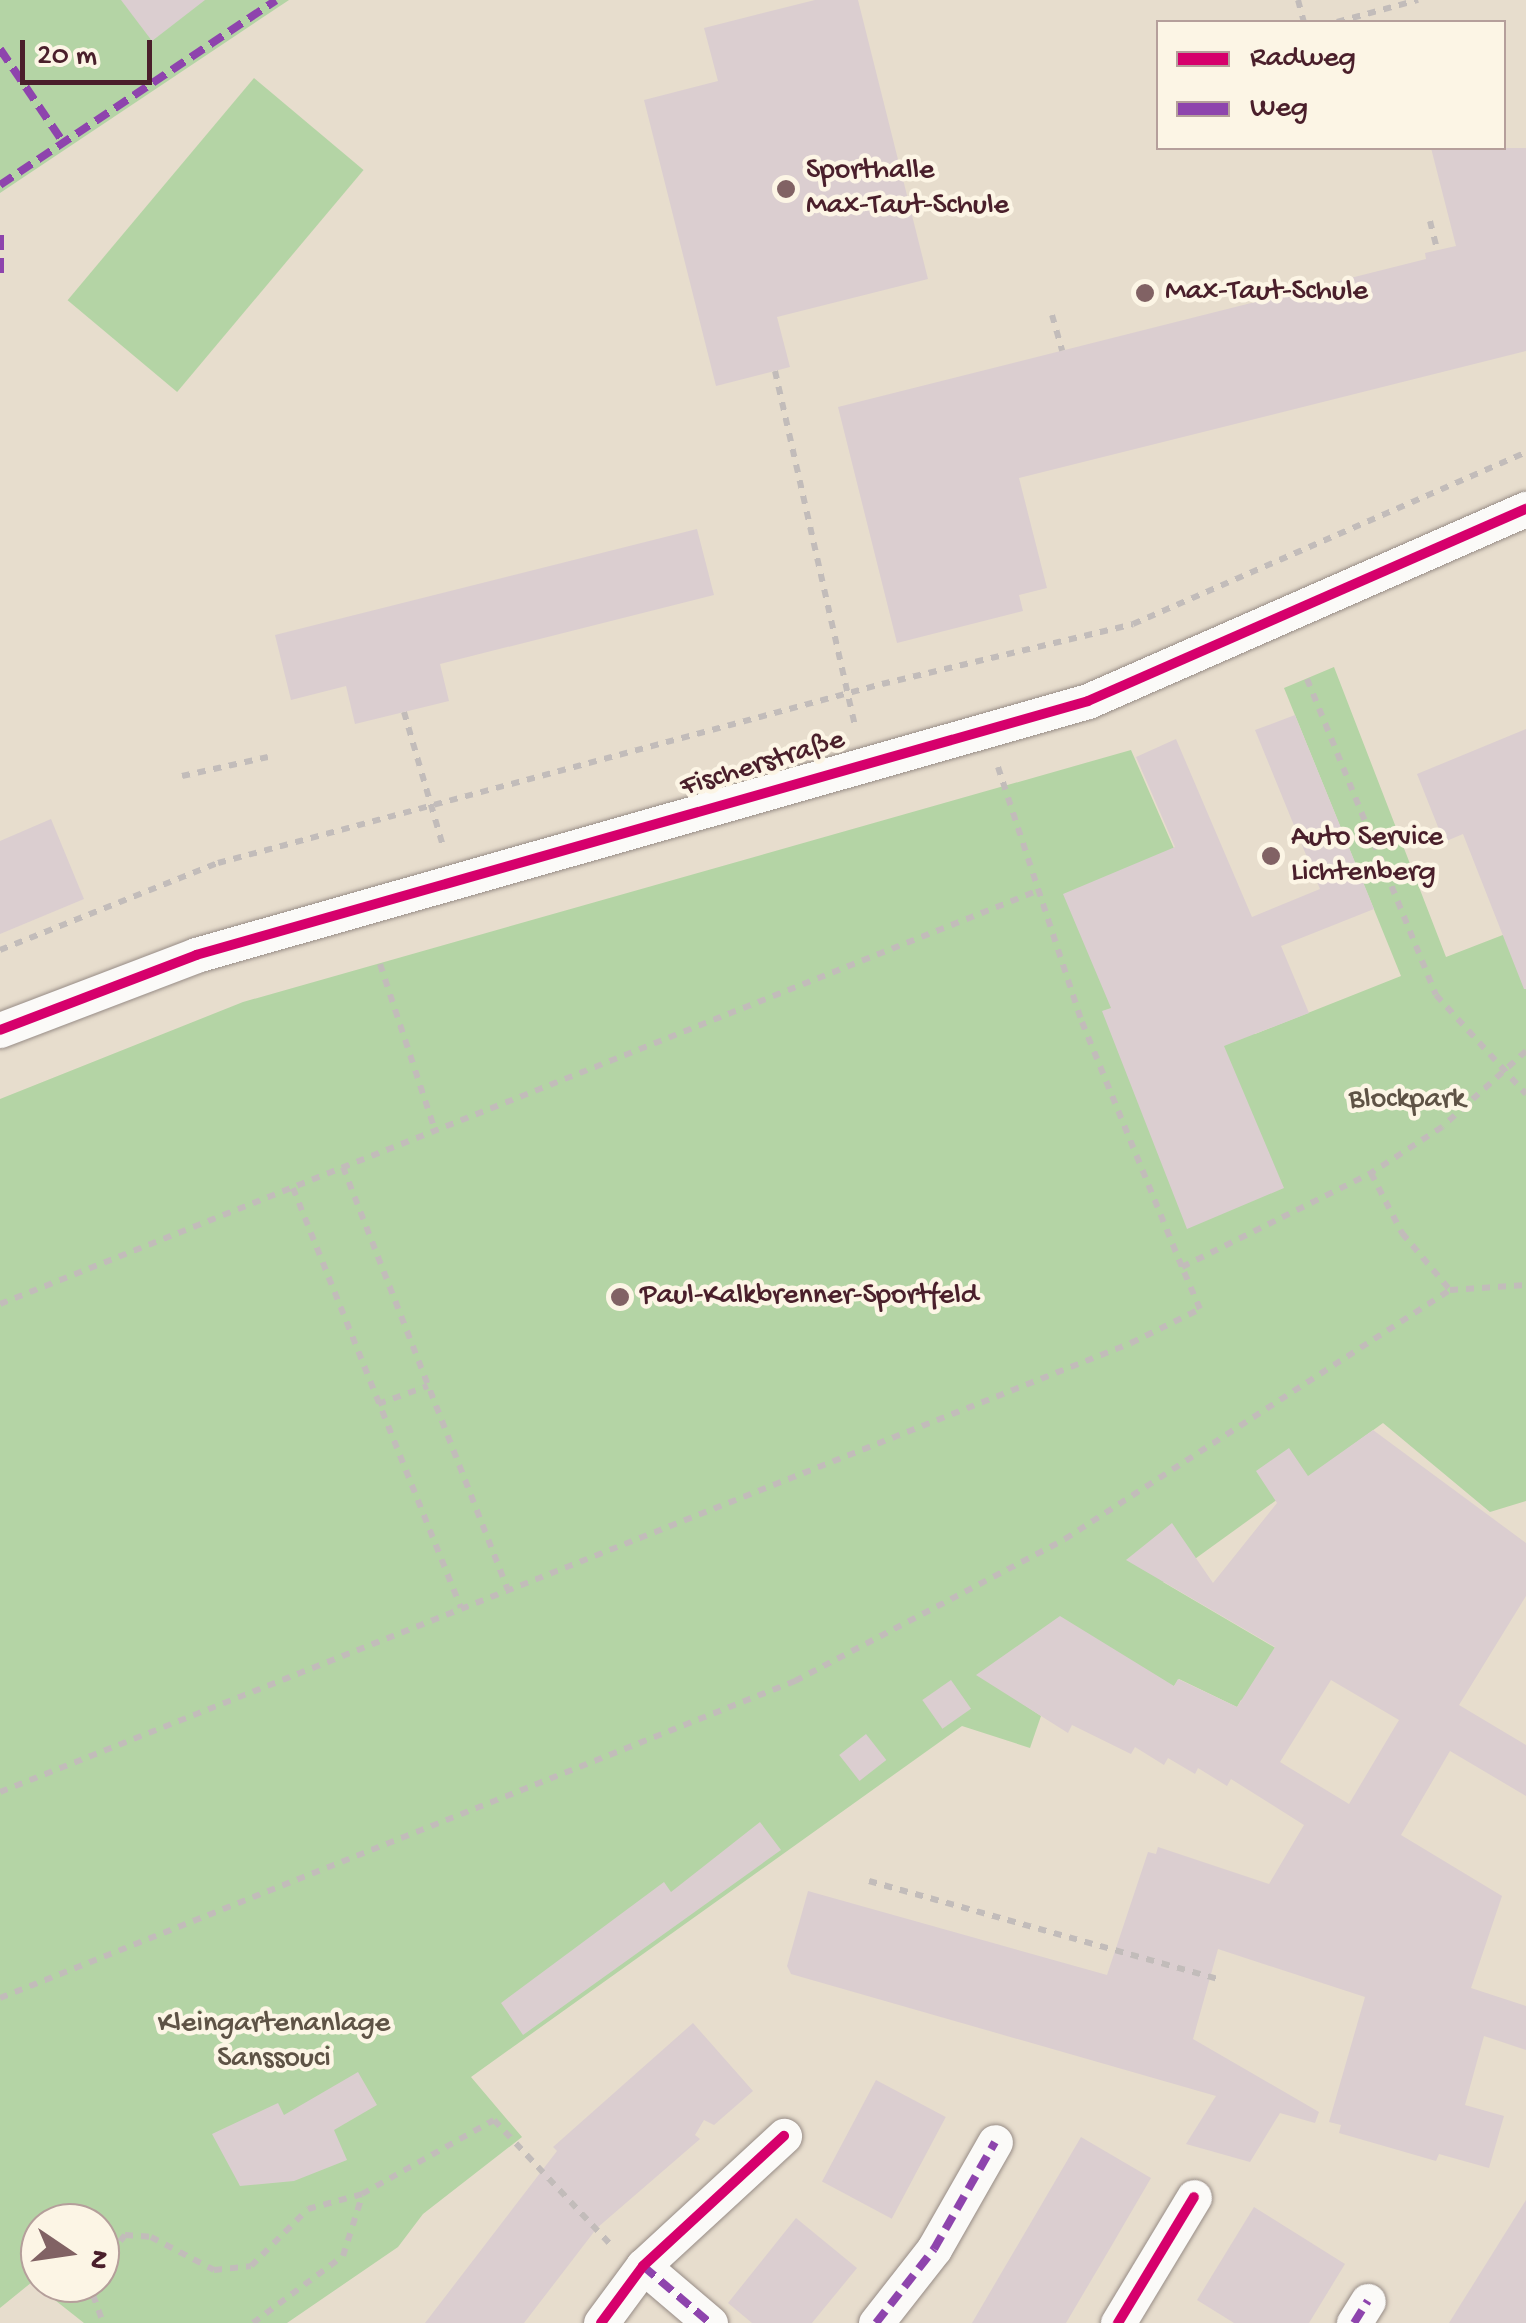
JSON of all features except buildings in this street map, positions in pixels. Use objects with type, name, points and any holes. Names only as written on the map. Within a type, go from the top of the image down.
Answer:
[{"type":"street","name":"Fischerstraße","points":[[0,1030],[196,954],[1088,700],[1526,509]]},
{"type":"street","points":[[601,2323],[640,2270],[784,2136]]},
{"type":"street","points":[[876,2323],[934,2248],[995,2142]]},
{"type":"street","points":[[1118,2323],[1194,2198]]},
{"type":"street","points":[[640,2270],[710,2323]]},
{"type":"path","points":[[1343,20],[1418,0]]},
{"type":"path","points":[[1430,221],[1437,250]]},
{"type":"path","points":[[1052,315],[1062,351]]},
{"type":"path","points":[[775,371],[863,761]]},
{"type":"path","points":[[0,950],[218,863],[848,693],[1133,624],[1526,452]]},
{"type":"path","points":[[1307,680],[1436,995],[1501,1074],[1526,1094]]},
{"type":"path","points":[[404,712],[453,880]]},
{"type":"path","points":[[182,776],[268,757]]},
{"type":"path","points":[[0,1792],[1132,1343],[1200,1309],[1082,1022],[1004,789]]},
{"type":"path","points":[[0,1304],[1037,891]]},
{"type":"path","points":[[380,964],[436,1130]]},
{"type":"path","points":[[1182,1266],[1370,1173],[1442,1127],[1526,1051]]},
{"type":"path","points":[[342,1167],[508,1590]]},
{"type":"path","points":[[1370,1173],[1402,1233],[1450,1290]]},
{"type":"path","points":[[293,1188],[377,1405],[462,1608]]},
{"type":"path","points":[[0,1998],[795,1681],[1065,1539],[1450,1290],[1526,1285]]},
{"type":"path","points":[[377,1405],[428,1386]]},
{"type":"path","points":[[870,1881],[1218,1979]]},
{"type":"path","points":[[120,2241],[125,2235],[151,2237],[214,2270],[251,2266],[308,2209],[362,2194],[494,2120],[640,2270]]},
{"type":"path","points":[[253,2323],[343,2256],[362,2194]]},
{"type":"green space","points":[[0,0],[289,0],[0,193]]},
{"type":"green space","points":[[254,78],[364,170],[177,392],[68,300]]},
{"type":"green space","points":[[1334,667],[1446,957],[1526,926],[1526,1501],[1490,1512],[1383,1423],[1163,1582],[1330,1680],[1241,1700],[1237,1707],[1179,1679],[1174,1686],[1023,1704],[1041,1716],[1030,1748],[962,1726],[471,2077],[522,2137],[423,2214],[398,2247],[287,2323],[84,2323],[59,2303],[120,2303],[120,2203],[20,2203],[20,2292],[0,2308],[0,1099],[243,1002],[1131,750],[1255,1034],[1401,976],[1284,688]]},
{"type":"marked path","points":[[0,185],[276,0]]},
{"type":"marked path","points":[[0,49],[63,142]]},
{"type":"marked path","points":[[0,235],[0,280]]},
{"type":"marked path","points":[[876,2323],[934,2249],[995,2142]]},
{"type":"marked path","points":[[643,2266],[710,2323]]},
{"type":"marked path","points":[[1354,2323],[1368,2301]]},
{"type":"cycle path","points":[[0,1030],[196,955],[1088,701],[1526,509]]},
{"type":"cycle path","points":[[601,2323],[643,2266],[784,2136]]},
{"type":"cycle path","points":[[1118,2323],[1194,2197]]},
{"type":"place","name":"Sporthalle Max-Taut-Schule","points":[[786,189]]},
{"type":"place","name":"Max-Taut-Schule","points":[[1145,293]]},
{"type":"place","name":"Auto Service Lichtenberg","points":[[1271,856]]},
{"type":"place","name":"Paul-Kalkbrenner-Sportfeld","points":[[620,1297]]},
{"type":"park label","name":"Blockpark","points":[[1407,1101]]},
{"type":"park label","name":"Kleingartenanlage Sanssouci","points":[[274,2042]]}]
